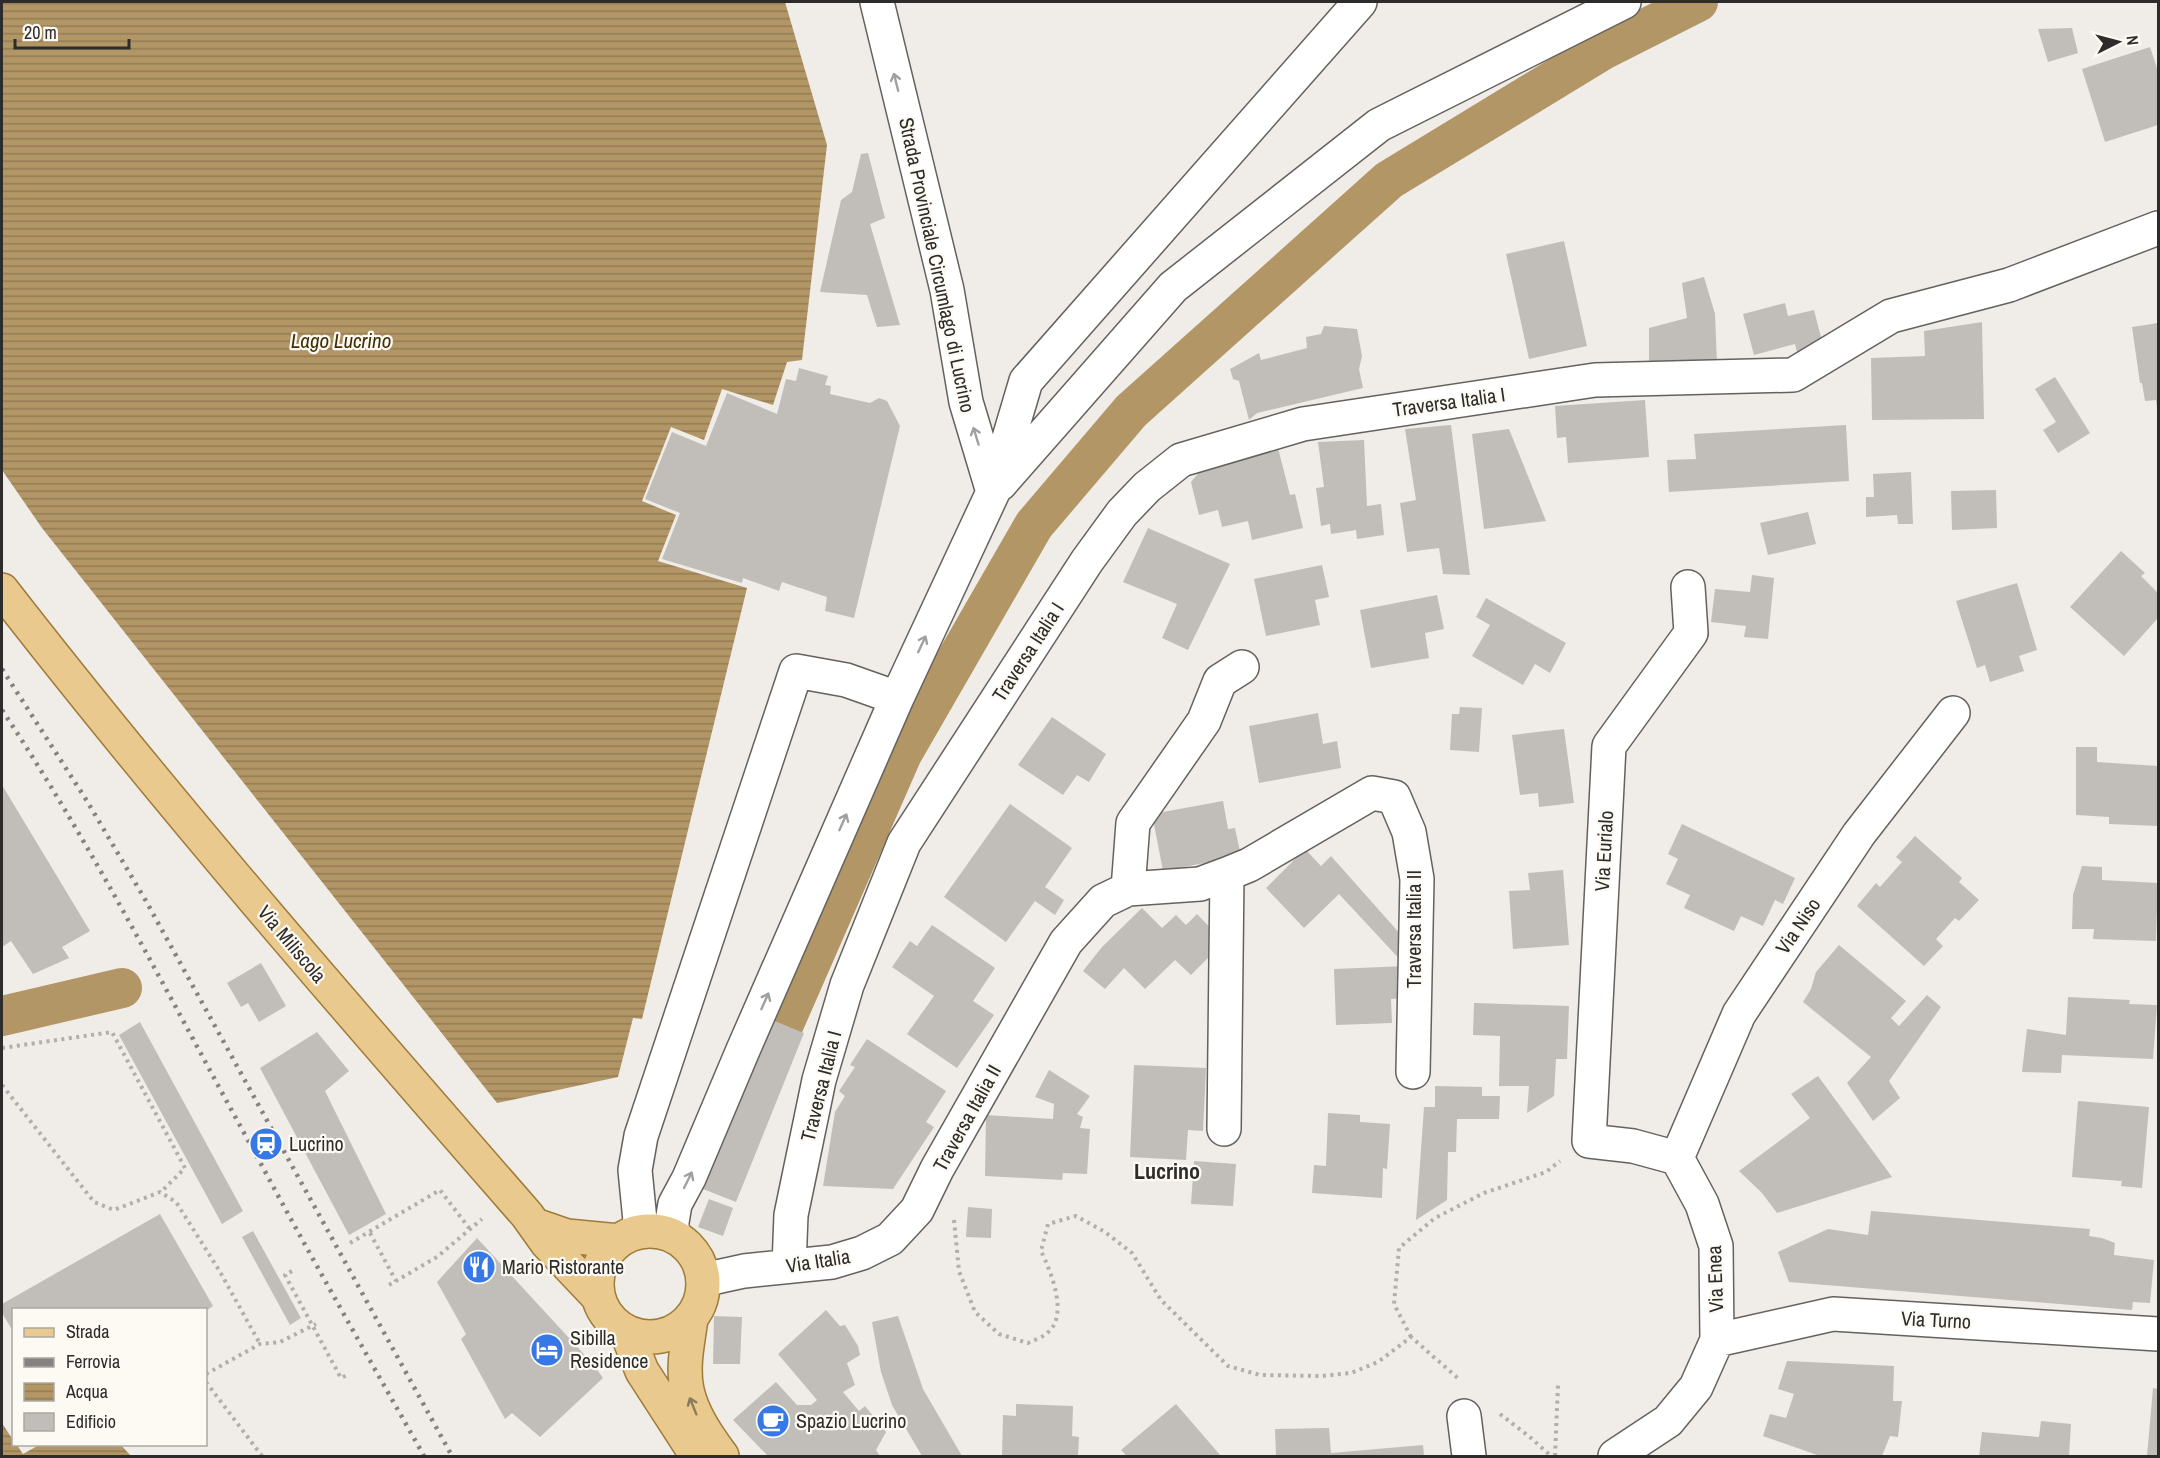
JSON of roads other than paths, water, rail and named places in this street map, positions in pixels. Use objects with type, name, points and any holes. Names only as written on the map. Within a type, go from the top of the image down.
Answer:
[{"type":"main road","name":"Via Miliscola","points":[[2,590],[55,658],[319,977],[535,1225],[567,1236],[644,1236]]},
{"type":"main road","points":[[535,1225],[547,1243],[598,1299],[610,1318],[627,1333],[638,1336],[661,1336],[672,1333],[691,1319]]},
{"type":"main road","points":[[598,1299],[598,1273],[609,1250],[644,1236],[684,1242],[693,1253],[700,1266],[703,1294],[691,1319],[686,1355],[687,1389],[700,1422],[722,1456]]},
{"type":"main road","points":[[627,1333],[642,1371],[697,1456]]},
{"type":"street","name":"Strada Provinciale Circumlago di Lucrino","points":[[877,2],[947,290],[966,402],[993,492]]},
{"type":"street","points":[[644,1236],[675,1204],[689,1178],[897,698],[993,492],[1026,381],[1360,2]]},
{"type":"street","points":[[993,492],[1173,287],[1379,125],[1624,2]]},
{"type":"street","name":"Traversa Italia I","points":[[789,1266],[791,1215],[819,1080],[847,985],[904,843],[1087,561],[1122,513],[1147,487],[1181,460],[1303,424],[1595,380],[1793,375],[1891,316],[2009,285],[2158,228]]},
{"type":"street","name":"Via Eurialo","points":[[1677,1158],[1633,1146],[1588,1141],[1609,746],[1691,633],[1688,587]]},
{"type":"street","points":[[1128,889],[1132,822],[1204,720],[1220,681],[1242,667]]},
{"type":"street","points":[[644,1236],[635,1170],[641,1136],[796,671],[846,680],[897,698]]},
{"type":"street","name":"Via Niso","points":[[1677,1158],[1739,1014],[1860,834],[1953,713]]},
{"type":"street","name":"Traversa Italia II","points":[[917,1210],[937,1169],[1066,942],[1102,901],[1128,889],[1200,884],[1227,874],[1249,865],[1372,793],[1394,797],[1409,832],[1418,879],[1413,1072]]},
{"type":"street","points":[[1224,1129],[1227,874]]},
{"type":"street","name":"Via Enea","points":[[1632,1452],[1668,1421],[1696,1387],[1717,1340],[1716,1246],[1702,1204],[1677,1158]]},
{"type":"street","name":"Via Italia","points":[[703,1280],[744,1271],[832,1262],[862,1253],[890,1239],[917,1210]]},
{"type":"street","name":"Via Turno","points":[[1717,1340],[1833,1314],[2158,1334]]},
{"type":"street","points":[[1464,1416],[1468,1456]]},
{"type":"water","name":"Lago Lucrino","points":[[2,2],[785,2],[827,145],[802,360],[787,362],[773,405],[722,389],[704,440],[671,427],[642,501],[676,515],[658,561],[747,588],[642,1019],[633,1018],[618,1077],[497,1103],[42,528],[2,470]]},
{"type":"water","points":[[2,1423],[12,1438],[12,1446],[18,1446],[23,1454],[37,1446],[122,1446],[131,1456],[2,1456]]},
{"type":"waterway","points":[[762,1074],[902,754],[1034,525],[1131,411],[1389,180],[1603,50],[1698,2]]},
{"type":"waterway","points":[[2,1016],[122,988]]},
{"type":"railway","points":[[2,669],[87,801],[146,901],[452,1456]]},
{"type":"railway","points":[[2,710],[101,872],[424,1456]]},
{"type":"place","name":"Lucrino","points":[[266,1144]]},
{"type":"place","name":"Mario Ristorante","points":[[479,1267]]},
{"type":"place","name":"Sibilla Residence","points":[[547,1350]]},
{"type":"place","name":"Spazio Lucrino","points":[[773,1421]]},
{"type":"district","name":"Lucrino","points":[[1167,1171]]}]
